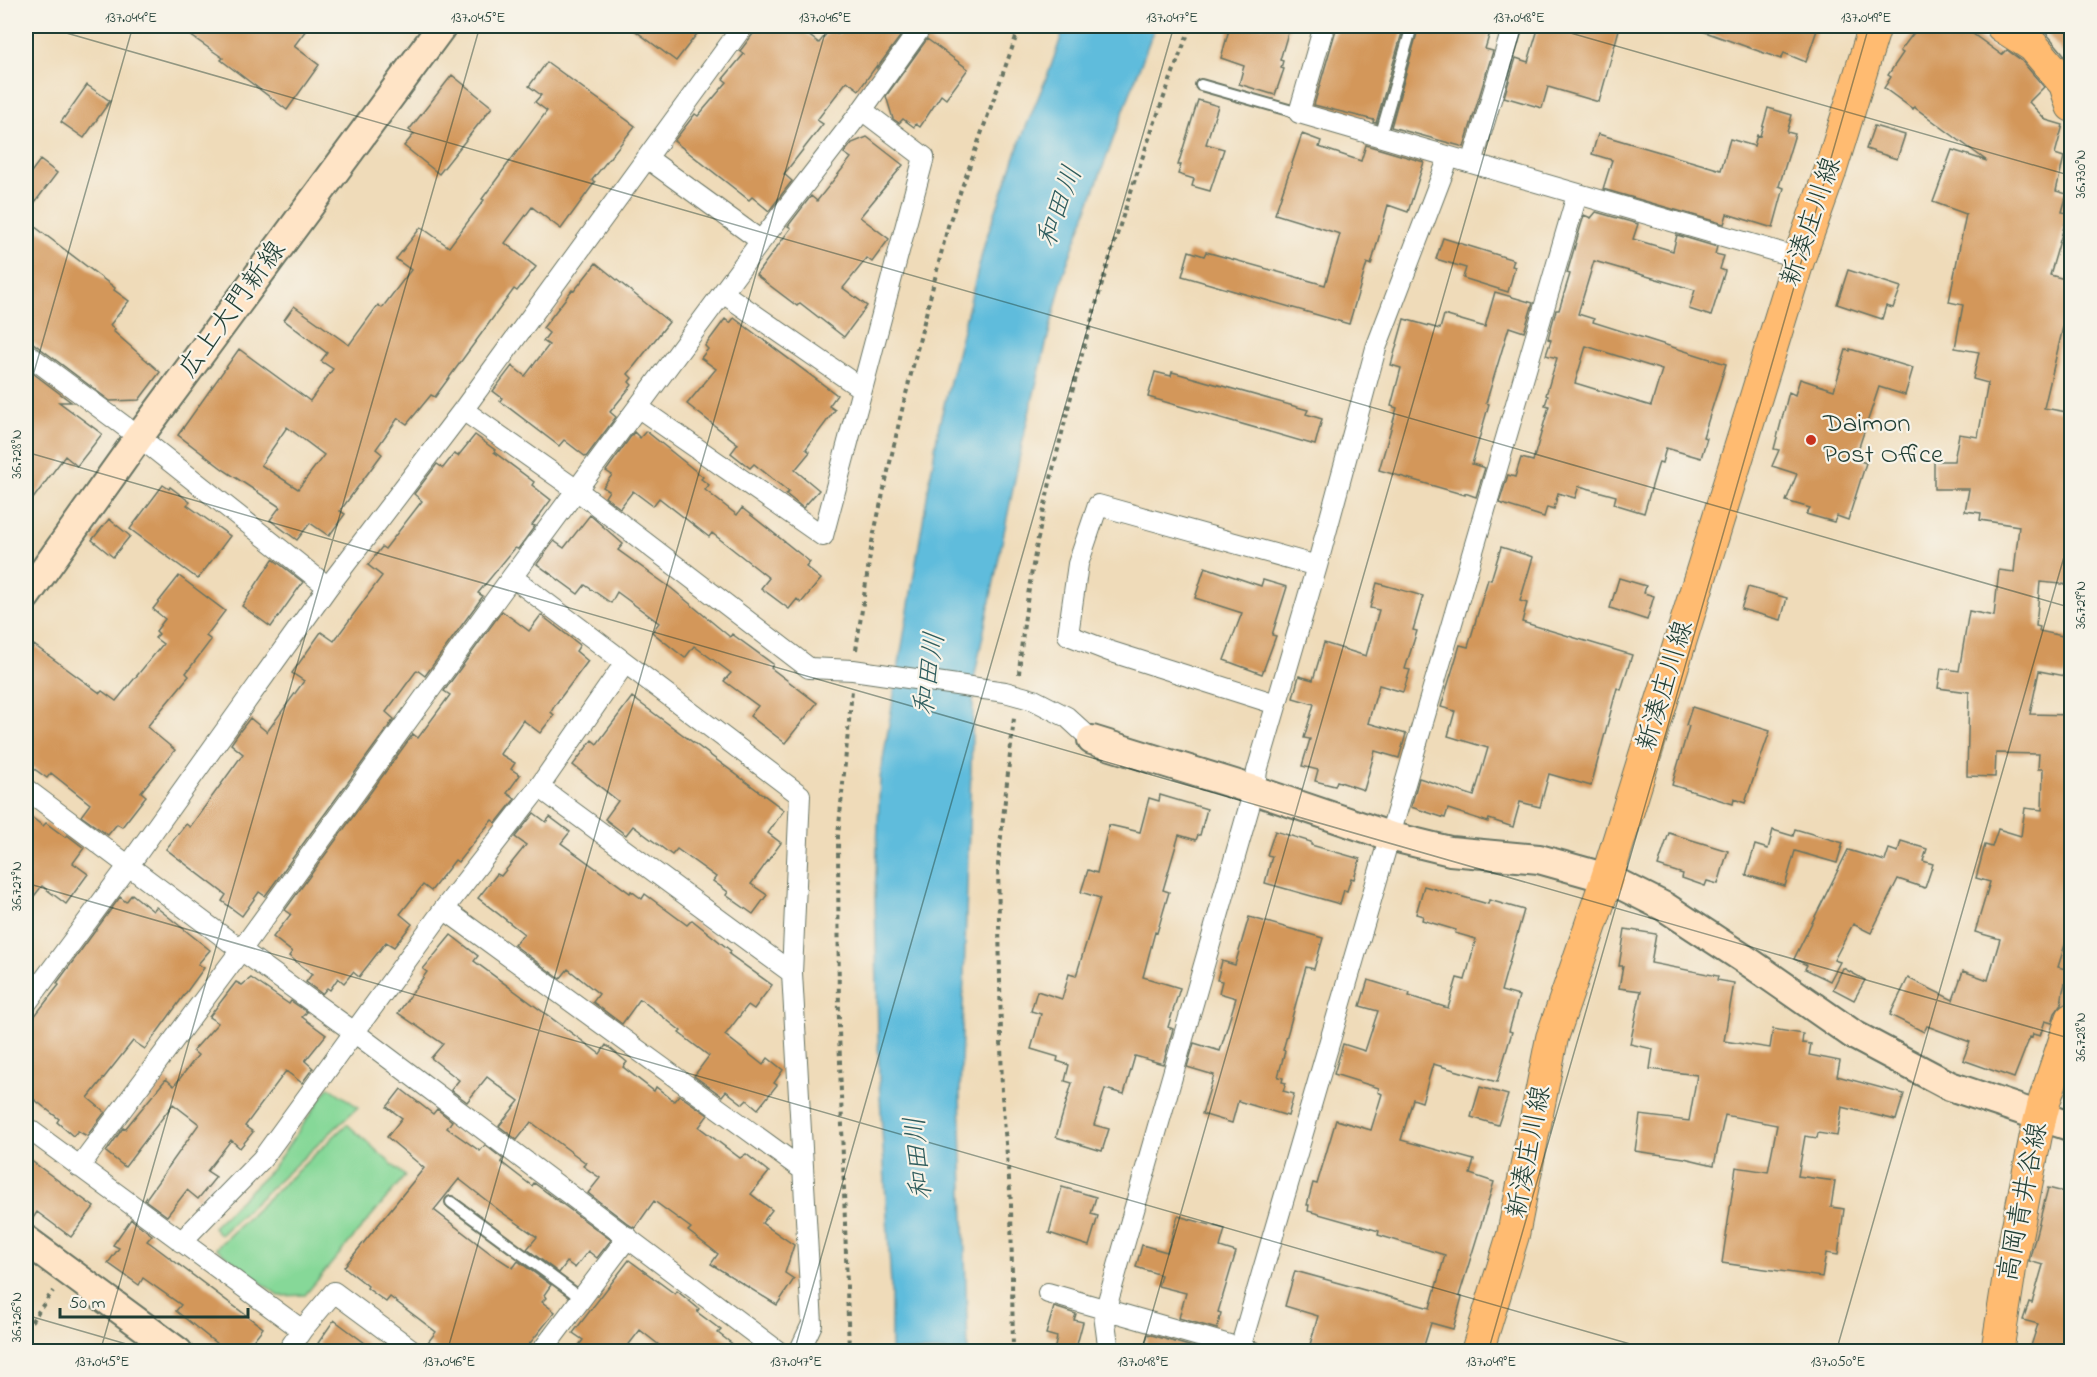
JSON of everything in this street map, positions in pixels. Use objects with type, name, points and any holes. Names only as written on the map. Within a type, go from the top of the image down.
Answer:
[{"type":"main road","name":"新湊庄川線","points":[[1477,1352],[1513,1235],[1552,1038],[1607,878],[1799,258],[1830,172],[1875,26]]},
{"type":"main road","points":[[2002,26],[2033,46],[2065,84],[2072,106]]},
{"type":"main road","name":"高岡青井谷線","points":[[1996,1352],[2012,1256],[2041,1117],[2072,1019]]},
{"type":"street","name":"広上大門新線","points":[[26,596],[442,26]]},
{"type":"street","points":[[26,1004],[129,865],[328,587],[463,410],[743,26]]},
{"type":"street","points":[[79,1167],[922,26]]},
{"type":"street","points":[[1324,26],[1299,113],[1799,258]]},
{"type":"street","points":[[1472,163],[1513,26]]},
{"type":"street","points":[[639,408],[823,536],[924,157],[862,110]]},
{"type":"street","points":[[1109,1352],[1104,1315],[1254,790],[1257,771],[1317,566],[1376,348],[1449,157]]},
{"type":"street","points":[[647,158],[761,241]]},
{"type":"street","points":[[1048,1293],[1244,1350],[1389,836],[1577,195]]},
{"type":"street","points":[[723,293],[862,389]]},
{"type":"street","points":[[26,353],[140,437],[328,587]]},
{"type":"street","points":[[463,410],[578,491],[809,668],[854,670],[1005,692],[1034,700],[1067,717],[1092,740],[1254,790],[1389,836],[1450,851],[1539,859],[1607,878],[1665,907],[1854,1035],[1950,1086],[2072,1127]]},
{"type":"street","points":[[1276,704],[1109,651],[1068,635],[1078,564],[1098,505],[1317,566]]},
{"type":"street","points":[[513,577],[800,795],[792,973],[812,1324],[799,1352]]},
{"type":"street","points":[[181,1242],[262,1159],[444,909],[539,787],[625,663]]},
{"type":"street","points":[[539,787],[792,973]]},
{"type":"street","points":[[26,789],[779,1352]]},
{"type":"street","points":[[444,909],[803,1170]]},
{"type":"street","points":[[26,1127],[302,1330]]},
{"type":"street","points":[[541,1352],[628,1237]]},
{"type":"street","points":[[26,1240],[178,1352]]},
{"type":"street","points":[[287,1352],[334,1292],[416,1352]]},
{"type":"lane","points":[[1380,137],[1412,26]]},
{"type":"lane","points":[[1201,85],[1299,113]]},
{"type":"lane","points":[[451,1202],[581,1298]]},
{"type":"path","points":[[849,1352],[839,1030],[838,837],[854,670],[872,542],[948,226],[1020,26]]},
{"type":"path","points":[[26,1329],[69,1272]]},
{"type":"green space","points":[[329,1087],[358,1107],[220,1235],[213,1227],[272,1169]]},
{"type":"green space","points":[[347,1124],[405,1176],[305,1295],[279,1296],[216,1248]]},
{"type":"water","name":"和田川","points":[[1065,26],[1155,26],[1064,272],[1025,430],[974,679],[960,1094],[968,1351],[891,1351],[891,1285],[879,1079],[875,896],[880,778],[939,425],[985,242],[1021,139]]},
{"type":"building","points":[[177,26],[309,26],[294,46],[319,65],[287,110],[221,60],[223,58]]},
{"type":"building","points":[[629,26],[703,26],[676,61]]},
{"type":"building","points":[[759,26],[796,26],[819,43],[831,28],[838,34],[844,26],[908,26],[859,90],[847,81],[817,120],[823,124],[784,174],[792,181],[769,211],[752,197],[749,200],[674,141],[695,114],[698,116],[727,82],[723,79],[744,54],[740,51]]},
{"type":"building","points":[[1230,26],[1290,26],[1280,60],[1283,61],[1281,68],[1284,69],[1275,95],[1239,84],[1244,66],[1221,58]]},
{"type":"building","points":[[1337,26],[1404,26],[1376,123],[1373,122],[1374,120],[1314,105]]},
{"type":"building","points":[[1419,26],[1492,26],[1485,49],[1493,51],[1464,147],[1391,127]]},
{"type":"building","points":[[1539,26],[1620,26],[1599,102],[1548,87],[1542,108],[1504,97],[1516,58],[1528,62]]},
{"type":"building","points":[[1695,26],[1805,26],[1817,30],[1806,62],[1784,53],[1781,59],[1694,28]]},
{"type":"building","points":[[1919,26],[1962,26],[2002,55],[2007,50],[2021,60],[2044,87],[2029,102],[2046,120],[2063,125],[2055,154],[2064,157],[2056,191],[2067,194],[2062,212],[2068,213],[2050,275],[2072,281],[2072,307],[2068,306],[2044,408],[2072,413],[2072,585],[2040,582],[2036,626],[2040,627],[2039,631],[2072,638],[2072,644],[2065,676],[2039,671],[2030,714],[2072,715],[2072,923],[2058,967],[2069,970],[2061,1005],[2052,1023],[2045,1021],[2040,1036],[2033,1034],[2032,1038],[2030,1037],[2014,1078],[1963,1060],[1970,1042],[1927,1026],[1924,1032],[1890,1015],[1908,978],[1953,1000],[1963,971],[1988,980],[2000,939],[1975,932],[1990,882],[1976,878],[1985,845],[1992,847],[1998,829],[2021,836],[2025,808],[2042,810],[2043,769],[2038,769],[2039,754],[1996,753],[1995,777],[1967,776],[1969,692],[1938,688],[1941,668],[1959,671],[1969,611],[1994,616],[1999,570],[2014,572],[2019,526],[1980,520],[1981,513],[1965,511],[1969,489],[1934,489],[1934,461],[1954,461],[1959,434],[1978,437],[1988,383],[1973,379],[1979,352],[1955,348],[1963,305],[1949,302],[1966,214],[1933,202],[1952,150],[1987,161],[1914,107],[1913,109],[1884,88],[1891,77],[1888,75],[1903,53],[1900,51]]},
{"type":"building","points":[[2034,26],[2072,26],[2072,52],[2067,58],[2047,34]]},
{"type":"building","points":[[927,39],[968,69],[946,99],[941,95],[920,127],[916,124],[914,127],[903,119],[899,123],[893,119],[886,96]]},
{"type":"building","points":[[547,62],[635,126],[592,180],[595,182],[561,229],[532,207],[505,243],[536,267],[517,291],[514,289],[435,397],[431,395],[407,424],[398,418],[376,449],[382,454],[340,511],[345,514],[329,536],[310,523],[297,540],[270,520],[280,507],[224,470],[178,435],[239,349],[310,401],[333,369],[321,361],[327,353],[284,320],[294,306],[349,345],[378,305],[382,308],[411,270],[396,259],[421,227],[449,247],[547,111],[535,102],[541,95],[529,86]],"holes":[[[287,427],[324,455],[298,489],[261,465]]]},
{"type":"building","points":[[452,75],[492,107],[439,174],[404,146],[414,134],[409,130]]},
{"type":"building","points":[[87,85],[110,101],[84,138],[61,122]]},
{"type":"building","points":[[1198,100],[1218,106],[1206,144],[1224,149],[1210,191],[1192,186],[1194,179],[1178,174],[1181,165],[1178,165]]},
{"type":"building","points":[[1768,108],[1792,115],[1787,132],[1795,134],[1779,186],[1784,188],[1773,228],[1727,214],[1724,224],[1603,189],[1612,160],[1592,154],[1598,134],[1721,170],[1730,139],[1754,146],[1757,135],[1760,136]]},
{"type":"building","points":[[1874,126],[1905,135],[1897,159],[1866,149]]},
{"type":"building","points":[[1302,134],[1321,141],[1319,147],[1361,161],[1366,145],[1424,162],[1408,212],[1388,205],[1371,265],[1367,263],[1349,324],[1182,276],[1189,251],[1204,256],[1206,252],[1325,285],[1340,234],[1275,214]]},
{"type":"building","points":[[867,137],[903,165],[860,217],[889,239],[872,262],[867,258],[843,288],[867,306],[844,337],[800,303],[797,306],[756,275],[791,228],[788,226],[811,196],[817,201],[851,158],[844,153],[852,143]]},
{"type":"building","points":[[40,160],[57,173],[26,214],[26,179]]},
{"type":"building","points":[[1596,212],[1638,224],[1633,239],[1673,251],[1677,235],[1717,247],[1715,254],[1724,256],[1720,269],[1725,271],[1711,316],[1689,309],[1695,290],[1594,261],[1578,314],[1594,319],[1593,322],[1726,364],[1703,437],[1707,438],[1701,458],[1666,448],[1662,463],[1659,462],[1644,513],[1614,504],[1616,496],[1579,486],[1575,498],[1558,493],[1554,509],[1547,507],[1544,517],[1499,503],[1508,475],[1515,477],[1521,458],[1533,461],[1549,406],[1545,405],[1548,396],[1546,395],[1557,358],[1546,355],[1551,340],[1548,339],[1570,274],[1567,273],[1584,215],[1591,218]],"holes":[[[1586,346],[1662,370],[1651,406],[1575,383]]]},
{"type":"building","points":[[26,220],[129,301],[110,325],[115,329],[113,331],[160,372],[139,400],[110,401],[33,343],[26,341]]},
{"type":"building","points":[[1443,238],[1514,260],[1512,266],[1515,267],[1508,292],[1463,278],[1466,268],[1436,259]]},
{"type":"building","points":[[596,263],[669,322],[628,374],[632,378],[629,382],[632,385],[610,412],[616,417],[586,457],[564,440],[559,446],[500,401],[502,398],[493,391],[512,366],[525,376],[549,345],[543,341],[549,333],[543,328]]},
{"type":"building","points":[[1848,270],[1901,287],[1893,308],[1886,306],[1882,319],[1837,304]]},
{"type":"building","points":[[1495,292],[1533,303],[1524,332],[1509,327],[1486,403],[1489,404],[1472,464],[1485,468],[1476,497],[1379,470],[1397,408],[1391,406],[1401,368],[1391,365],[1404,319],[1440,329],[1444,315],[1485,327]]},
{"type":"building","points":[[734,318],[837,395],[829,406],[835,410],[806,449],[810,452],[795,470],[819,490],[803,508],[786,494],[789,492],[754,464],[750,468],[731,453],[738,444],[687,404],[716,369],[701,358],[708,349],[705,346],[725,319],[730,323]]},
{"type":"building","points":[[1850,349],[1913,368],[1905,395],[1879,387],[1855,459],[1866,463],[1848,520],[1837,516],[1834,522],[1806,514],[1810,508],[1786,501],[1797,474],[1772,466],[1779,450],[1774,449],[1789,392],[1795,395],[1800,379],[1834,390],[1846,350],[1850,351]]},
{"type":"building","points":[[26,368],[71,402],[59,402],[102,434],[77,466],[65,456],[26,508]]},
{"type":"building","points":[[1155,372],[1171,376],[1172,372],[1308,410],[1306,414],[1322,419],[1315,445],[1148,397]]},
{"type":"building","points":[[646,431],[703,477],[701,479],[709,485],[705,490],[737,515],[742,508],[810,562],[806,567],[821,579],[801,603],[797,599],[789,609],[761,588],[769,578],[712,533],[709,537],[659,498],[653,506],[633,491],[620,508],[605,497],[609,491],[603,487],[612,475],[606,471],[634,432],[640,438]]},
{"type":"building","points":[[475,435],[534,482],[532,485],[551,500],[518,549],[515,548],[478,593],[483,596],[425,676],[417,670],[386,712],[394,719],[265,896],[259,892],[242,916],[222,901],[226,895],[166,849],[186,824],[190,827],[243,754],[231,744],[250,718],[267,732],[304,681],[292,673],[321,632],[334,641],[382,576],[368,565],[382,547],[385,549],[422,501],[414,494],[437,464],[443,468],[454,454],[458,456]]},
{"type":"building","points":[[163,485],[169,489],[170,487],[190,502],[187,505],[230,536],[198,579],[130,529]]},
{"type":"building","points":[[590,515],[623,544],[618,550],[671,588],[730,637],[732,634],[773,664],[771,668],[817,703],[785,743],[750,716],[758,706],[724,681],[731,673],[694,646],[685,658],[652,632],[659,623],[617,592],[611,603],[585,585],[578,594],[537,564],[554,541],[564,548]]},
{"type":"building","points":[[109,519],[130,536],[113,557],[92,540]]},
{"type":"building","points":[[1501,547],[1533,557],[1520,601],[1527,603],[1522,622],[1632,655],[1621,690],[1617,688],[1591,786],[1549,774],[1540,807],[1520,802],[1513,827],[1489,819],[1488,822],[1448,809],[1445,818],[1411,807],[1419,778],[1474,796],[1488,748],[1448,736],[1455,711],[1441,707],[1460,645],[1468,647],[1488,579],[1491,580]]},
{"type":"building","points":[[273,559],[303,582],[271,627],[242,606]]},
{"type":"building","points":[[1205,567],[1261,586],[1263,580],[1287,587],[1272,635],[1276,636],[1262,674],[1224,660],[1242,613],[1195,598]]},
{"type":"building","points":[[179,576],[225,611],[206,636],[211,640],[186,673],[189,676],[147,727],[175,750],[141,792],[146,796],[122,827],[117,824],[108,835],[81,816],[90,804],[51,773],[47,778],[26,763],[26,657],[34,645],[100,693],[102,691],[116,701],[163,644],[155,638],[159,634],[156,631],[165,619],[153,609]]},
{"type":"building","points":[[1619,578],[1646,586],[1644,593],[1654,596],[1647,620],[1610,608]]},
{"type":"building","points":[[1377,583],[1423,596],[1413,630],[1417,631],[1405,669],[1410,670],[1403,692],[1379,685],[1368,723],[1406,734],[1399,758],[1375,751],[1364,790],[1337,781],[1335,786],[1315,781],[1318,770],[1302,766],[1310,739],[1304,738],[1314,704],[1293,698],[1299,676],[1313,680],[1324,643],[1366,656],[1379,610],[1370,608]]},
{"type":"building","points":[[1748,587],[1787,598],[1781,620],[1741,609]]},
{"type":"building","points":[[502,611],[529,631],[541,615],[580,645],[576,651],[588,661],[555,705],[551,712],[554,715],[540,733],[523,720],[500,754],[515,763],[511,769],[520,775],[507,793],[515,799],[496,823],[492,820],[458,862],[455,860],[431,891],[423,885],[400,914],[412,924],[394,947],[386,942],[359,977],[353,972],[344,983],[338,978],[330,990],[327,988],[322,994],[306,982],[312,974],[289,956],[292,952],[273,937],[291,914],[285,910],[413,734],[418,738],[450,695],[444,691]]},
{"type":"building","points":[[632,697],[784,810],[768,833],[781,843],[751,884],[767,895],[753,914],[726,895],[728,892],[713,881],[716,877],[677,849],[672,855],[633,826],[626,835],[605,819],[618,801],[573,765],[592,740],[597,744]]},
{"type":"building","points":[[1692,707],[1770,731],[1745,803],[1734,799],[1733,804],[1672,785],[1689,726],[1686,725]]},
{"type":"building","points":[[1160,795],[1207,809],[1200,835],[1196,840],[1179,835],[1163,890],[1169,892],[1143,977],[1180,988],[1168,1027],[1173,1029],[1163,1064],[1135,1056],[1124,1094],[1105,1089],[1094,1125],[1109,1129],[1102,1151],[1056,1137],[1072,1083],[1065,1081],[1069,1065],[1057,1061],[1058,1057],[1031,1049],[1041,1014],[1031,1011],[1037,991],[1062,999],[1069,974],[1076,976],[1100,898],[1081,892],[1088,870],[1097,873],[1109,825],[1140,832],[1149,798],[1159,801]]},
{"type":"building","points":[[26,813],[43,826],[46,823],[65,837],[67,835],[84,848],[73,863],[88,874],[66,904],[42,886],[26,906]]},
{"type":"building","points":[[534,813],[546,822],[550,817],[570,832],[561,843],[630,893],[631,891],[642,899],[645,894],[687,925],[692,920],[731,951],[729,954],[772,985],[754,1009],[748,1005],[725,1035],[763,1065],[768,1058],[783,1070],[774,1083],[777,1085],[758,1109],[747,1100],[743,1104],[726,1091],[722,1096],[694,1076],[709,1056],[640,999],[622,1024],[593,1002],[599,994],[568,969],[560,979],[514,945],[524,934],[478,898],[497,874],[501,876],[526,845],[515,837]]},
{"type":"building","points":[[1795,829],[1843,843],[1837,863],[1795,851],[1785,886],[1746,875],[1755,845],[1768,849],[1773,830],[1793,836]]},
{"type":"building","points":[[1275,831],[1311,842],[1311,845],[1360,859],[1354,879],[1351,878],[1347,891],[1344,890],[1340,904],[1265,883],[1272,856],[1267,855]]},
{"type":"building","points":[[1669,833],[1728,851],[1718,884],[1707,881],[1705,886],[1682,878],[1683,874],[1658,866]]},
{"type":"building","points":[[1901,841],[1927,849],[1923,861],[1933,864],[1925,888],[1898,879],[1871,933],[1853,924],[1834,960],[1840,962],[1830,981],[1805,969],[1807,965],[1794,959],[1848,850],[1885,861],[1889,849],[1898,852]]},
{"type":"building","points":[[1424,886],[1488,904],[1489,900],[1524,910],[1501,991],[1519,996],[1509,1031],[1512,1032],[1497,1082],[1433,1064],[1422,1102],[1413,1099],[1401,1140],[1474,1160],[1470,1174],[1494,1182],[1459,1296],[1462,1297],[1453,1329],[1431,1323],[1422,1352],[1308,1352],[1318,1316],[1285,1306],[1295,1271],[1430,1308],[1445,1255],[1378,1235],[1379,1231],[1308,1211],[1309,1205],[1307,1205],[1313,1183],[1317,1184],[1336,1120],[1371,1130],[1382,1094],[1378,1092],[1379,1088],[1334,1074],[1343,1044],[1365,1051],[1378,1011],[1360,1006],[1368,980],[1448,1008],[1457,978],[1465,980],[1476,939],[1455,933],[1456,930],[1422,920],[1423,916],[1416,914]]},
{"type":"building","points":[[132,894],[153,911],[156,907],[210,950],[198,964],[204,968],[145,1049],[133,1041],[88,1098],[105,1112],[87,1136],[78,1131],[73,1136],[57,1122],[59,1119],[26,1093],[26,1027],[59,985],[57,983],[120,897],[126,902]]},
{"type":"building","points":[[1249,917],[1323,938],[1314,969],[1306,967],[1283,1050],[1285,1051],[1278,1077],[1283,1078],[1282,1082],[1286,1083],[1283,1091],[1294,1094],[1288,1116],[1238,1101],[1232,1123],[1202,1114],[1214,1075],[1187,1067],[1194,1043],[1220,1051],[1236,998],[1219,993],[1222,981],[1217,980],[1222,961],[1235,965]]},
{"type":"building","points":[[1625,929],[1656,934],[1651,963],[1718,976],[1717,980],[1734,983],[1724,1041],[1770,1048],[1773,1029],[1803,1034],[1802,1043],[1811,1044],[1809,1055],[1840,1061],[1837,1076],[1904,1094],[1896,1120],[1842,1107],[1837,1136],[1818,1133],[1817,1138],[1805,1136],[1798,1176],[1835,1181],[1831,1207],[1844,1209],[1838,1255],[1826,1253],[1822,1277],[1722,1263],[1736,1167],[1768,1172],[1777,1125],[1725,1115],[1714,1165],[1635,1151],[1640,1115],[1689,1121],[1697,1075],[1650,1069],[1653,1049],[1630,1044],[1641,991],[1619,988],[1623,966],[1619,966]]},
{"type":"building","points":[[451,935],[478,956],[474,961],[600,1054],[606,1045],[627,1062],[623,1067],[654,1091],[656,1087],[674,1101],[679,1095],[708,1115],[699,1127],[740,1158],[746,1154],[769,1172],[751,1194],[772,1210],[762,1223],[794,1245],[785,1273],[794,1279],[777,1305],[711,1264],[718,1254],[688,1231],[691,1228],[654,1201],[635,1228],[588,1193],[600,1178],[583,1166],[586,1163],[531,1122],[517,1140],[499,1126],[519,1101],[487,1077],[467,1102],[451,1090],[459,1080],[431,1058],[443,1044],[398,1013],[427,972],[423,969]]},
{"type":"building","points":[[1843,968],[1865,980],[1854,1000],[1833,989]]},
{"type":"building","points":[[251,978],[289,1004],[291,1001],[307,1012],[302,1017],[326,1035],[305,1061],[313,1068],[302,1083],[286,1071],[245,1126],[253,1132],[240,1148],[231,1140],[207,1171],[216,1177],[198,1199],[187,1190],[167,1216],[145,1200],[199,1124],[173,1104],[125,1167],[106,1152],[123,1128],[125,1129],[166,1079],[174,1086],[198,1055],[193,1051],[218,1023],[209,1017],[236,982],[242,985]]},
{"type":"building","points":[[1480,1087],[1508,1095],[1498,1125],[1471,1117]]},
{"type":"building","points":[[401,1089],[433,1114],[437,1109],[452,1121],[447,1128],[480,1151],[485,1145],[503,1159],[501,1162],[532,1186],[534,1183],[611,1240],[597,1258],[588,1251],[575,1268],[567,1262],[559,1273],[527,1249],[537,1237],[459,1179],[434,1210],[513,1268],[518,1261],[551,1285],[542,1302],[555,1312],[523,1352],[441,1352],[428,1342],[436,1332],[390,1297],[386,1302],[344,1267],[424,1168],[387,1137],[402,1118],[387,1107]]},
{"type":"building","points":[[26,1157],[94,1207],[71,1237],[37,1212],[29,1224],[26,1224]]},
{"type":"building","points":[[1062,1187],[1096,1197],[1091,1214],[1098,1216],[1089,1246],[1049,1233]]},
{"type":"building","points":[[2048,1188],[2072,1194],[2072,1352],[2052,1352],[2031,1346],[2038,1324],[2023,1320],[2029,1302],[2032,1303],[2043,1265],[2029,1261]]},
{"type":"building","points":[[1178,1216],[1225,1229],[1220,1247],[1236,1252],[1218,1312],[1221,1313],[1217,1329],[1179,1318],[1186,1293],[1158,1286],[1161,1275],[1136,1267],[1142,1245],[1167,1252]]},
{"type":"building","points":[[131,1219],[152,1235],[147,1241],[263,1328],[244,1352],[227,1352],[176,1311],[181,1305],[143,1278],[139,1285],[108,1263],[119,1248],[113,1245]]},
{"type":"building","points":[[629,1260],[675,1294],[677,1291],[699,1309],[697,1312],[721,1330],[718,1333],[743,1352],[668,1352],[640,1330],[623,1352],[574,1352],[583,1340],[573,1333]]},
{"type":"building","points":[[1054,1307],[1076,1314],[1074,1320],[1083,1322],[1075,1352],[1054,1352],[1057,1337],[1046,1334]]},
{"type":"building","points":[[334,1320],[377,1352],[329,1352],[318,1343]]},
{"type":"building","points":[[1148,1334],[1209,1352],[1143,1352]]},
{"type":"place","name":"Daimon Post Office","points":[[1811,440]]}]
